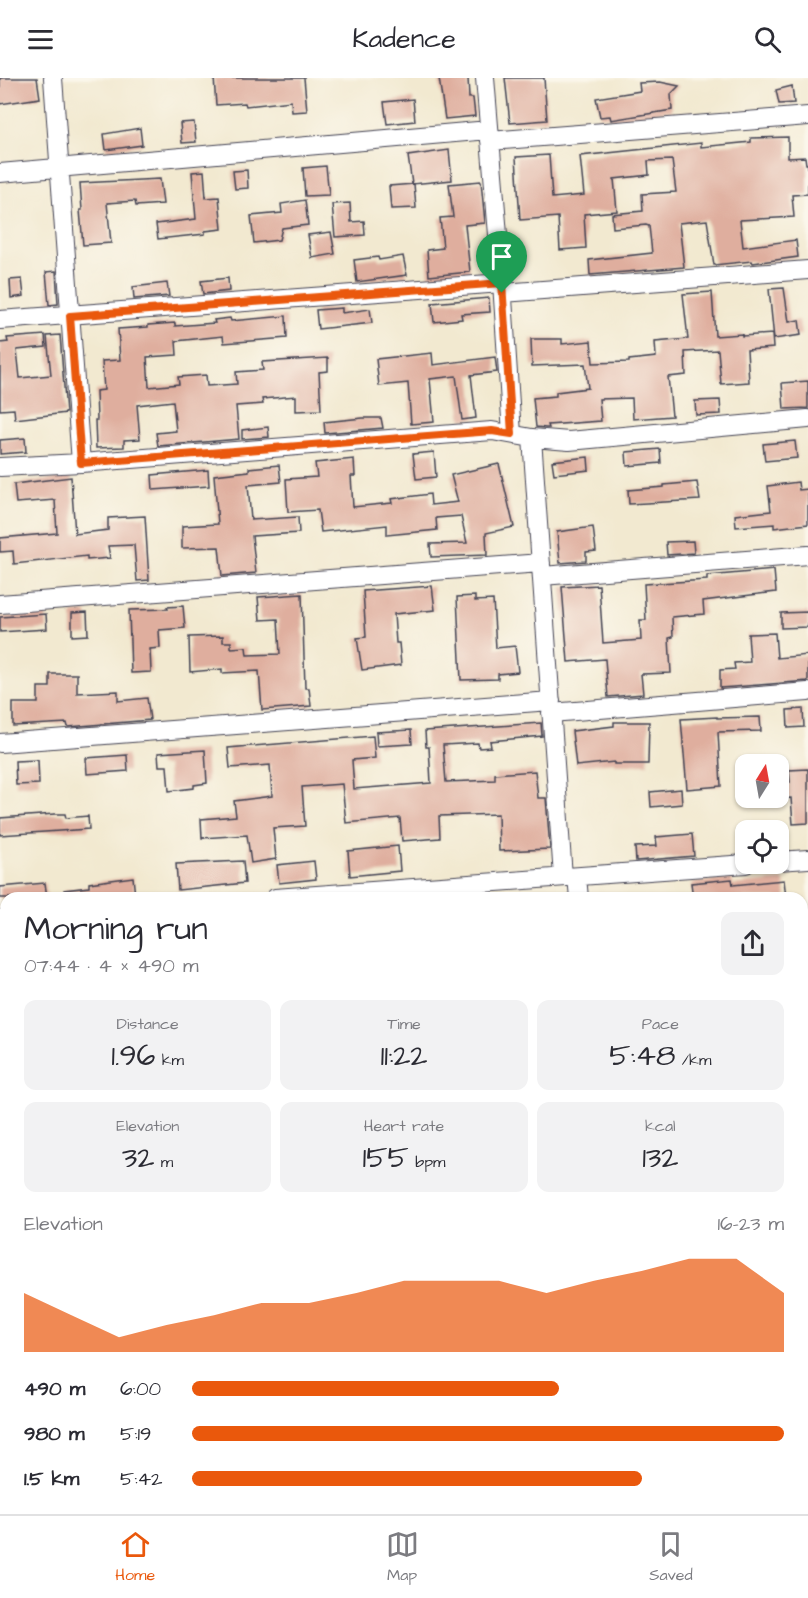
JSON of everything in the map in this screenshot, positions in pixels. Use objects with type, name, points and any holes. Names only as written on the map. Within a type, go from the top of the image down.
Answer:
[{"type":"street","points":[[52,78],[81,463]]},
{"type":"street","points":[[485,78],[512,434]]},
{"type":"street","points":[[0,173],[490,135],[808,116]]},
{"type":"street","points":[[0,320],[808,270]]},
{"type":"street","points":[[0,467],[81,463],[492,431],[569,441],[808,419]]},
{"type":"street","points":[[532,438],[551,707],[570,877],[576,892]]},
{"type":"street","points":[[0,604],[808,555]]},
{"type":"street","points":[[0,743],[808,692]]},
{"type":"street","points":[[789,860],[808,859]]},
{"type":"street","points":[[459,892],[570,877],[735,865]]},
{"type":"building","points":[[0,78],[37,78],[40,98],[0,104]]},
{"type":"building","points":[[214,78],[304,78],[307,111],[292,112],[291,101],[246,106],[245,103],[216,105]]},
{"type":"building","points":[[439,78],[468,78],[469,98],[473,98],[475,116],[445,119]]},
{"type":"building","points":[[505,78],[544,78],[547,120],[510,123]]},
{"type":"building","points":[[660,82],[679,86],[671,94],[672,110],[611,120],[610,116],[600,117],[596,98],[640,91],[639,83]]},
{"type":"building","points":[[792,86],[794,103],[779,104],[776,90]]},
{"type":"building","points":[[413,99],[415,121],[387,124],[384,102]]},
{"type":"building","points":[[194,122],[196,142],[182,143],[180,123]]},
{"type":"building","points":[[140,128],[142,145],[106,150],[104,134]]},
{"type":"building","points":[[788,137],[788,158],[805,157],[806,164],[808,164],[808,194],[792,195],[794,217],[740,220],[743,247],[796,240],[798,257],[714,265],[707,220],[679,223],[684,267],[590,275],[589,260],[652,253],[649,226],[613,228],[612,214],[643,211],[642,194],[676,192],[672,160],[648,161],[649,175],[614,179],[617,211],[584,214],[586,248],[560,250],[558,217],[520,220],[516,157],[549,155],[552,198],[584,195],[580,156],[701,143],[701,147],[751,142],[751,138]]},
{"type":"building","points":[[449,150],[452,180],[412,184],[408,156]]},
{"type":"building","points":[[326,166],[329,195],[305,196],[303,168]]},
{"type":"building","points":[[247,170],[248,188],[235,189],[233,171]]},
{"type":"building","points":[[204,171],[206,198],[219,197],[222,229],[205,231],[205,234],[158,239],[156,224],[196,219],[192,172]]},
{"type":"building","points":[[160,179],[163,204],[136,206],[135,201],[107,203],[111,243],[83,245],[80,183]]},
{"type":"building","points":[[481,181],[485,223],[465,225],[470,272],[429,276],[427,250],[443,248],[440,218],[453,217],[449,184]]},
{"type":"building","points":[[414,184],[416,208],[391,209],[389,186]]},
{"type":"building","points":[[305,200],[308,225],[282,228],[279,240],[254,243],[251,216],[282,213],[281,204]]},
{"type":"building","points":[[350,203],[351,222],[364,221],[365,235],[335,237],[332,204]]},
{"type":"building","points":[[331,232],[335,254],[312,258],[308,235]]},
{"type":"building","points":[[403,256],[407,275],[357,282],[354,260],[378,257],[379,260]]},
{"type":"building","points":[[56,271],[58,304],[49,305],[46,272]]},
{"type":"building","points":[[228,278],[229,291],[203,294],[201,281]]},
{"type":"building","points":[[22,279],[24,296],[11,298],[10,280]]},
{"type":"building","points":[[167,283],[169,296],[134,299],[133,287]]},
{"type":"building","points":[[784,288],[789,322],[799,320],[801,335],[774,339],[769,289]]},
{"type":"building","points":[[712,292],[715,336],[772,334],[773,348],[747,350],[749,382],[721,384],[718,350],[685,352],[686,375],[668,377],[672,416],[633,419],[632,398],[599,399],[601,421],[548,425],[549,428],[536,427],[533,398],[556,396],[556,392],[588,388],[585,364],[532,366],[531,339],[562,339],[562,344],[591,341],[593,363],[629,362],[629,360],[656,357],[655,342],[688,339],[683,294]]},
{"type":"building","points":[[489,298],[490,312],[461,314],[462,319],[434,322],[432,303]]},
{"type":"building","points":[[342,308],[342,313],[370,309],[372,323],[318,329],[316,310]]},
{"type":"building","points":[[286,316],[287,338],[224,343],[223,336],[176,341],[177,355],[147,357],[149,387],[179,384],[178,377],[206,375],[207,386],[237,384],[236,372],[263,370],[262,362],[328,358],[328,371],[319,372],[321,410],[296,411],[296,396],[262,399],[263,404],[236,406],[239,439],[158,446],[156,433],[176,431],[173,401],[137,405],[140,439],[124,440],[124,447],[96,448],[96,391],[104,390],[102,361],[120,360],[118,329],[175,323],[175,326],[215,323],[214,320],[230,318],[231,321]]},
{"type":"building","points":[[45,335],[46,347],[17,350],[20,378],[51,375],[47,336],[60,335],[66,413],[15,419],[14,409],[0,410],[0,343],[8,342],[7,338]]},
{"type":"building","points":[[432,353],[433,365],[495,357],[497,372],[471,375],[476,418],[462,420],[456,376],[430,379],[434,422],[411,424],[408,383],[379,386],[376,359]]},
{"type":"building","points":[[808,381],[808,408],[784,409],[782,383]]},
{"type":"building","points":[[720,400],[721,414],[696,415],[695,401]]},
{"type":"building","points":[[381,418],[383,428],[325,433],[324,422]]},
{"type":"building","points":[[268,427],[269,437],[242,439],[242,430]]},
{"type":"building","points":[[25,438],[26,452],[0,454],[0,440]]},
{"type":"building","points":[[795,441],[797,458],[765,461],[763,444]]},
{"type":"building","points":[[660,449],[661,463],[627,466],[626,452]]},
{"type":"building","points":[[434,452],[436,477],[416,479],[413,454]]},
{"type":"building","points":[[588,457],[589,470],[554,474],[552,461]]},
{"type":"building","points":[[354,459],[355,476],[351,476],[353,507],[392,503],[391,499],[430,494],[431,505],[458,502],[451,475],[499,464],[514,527],[486,533],[487,555],[431,557],[430,544],[467,543],[461,516],[436,518],[437,530],[387,535],[387,525],[321,532],[318,510],[288,512],[286,479],[317,477],[315,463]]},
{"type":"building","points":[[279,465],[281,482],[248,485],[251,520],[298,517],[299,533],[252,536],[256,573],[222,576],[219,547],[182,548],[182,526],[218,524],[214,475]]},
{"type":"building","points":[[208,470],[209,486],[153,490],[152,475]]},
{"type":"building","points":[[71,477],[75,534],[108,530],[108,518],[145,516],[149,580],[137,581],[134,545],[108,546],[110,558],[87,560],[87,556],[14,564],[13,551],[0,552],[0,538],[57,533],[55,500],[16,503],[14,484]]},
{"type":"building","points":[[697,482],[700,500],[629,504],[628,490]]},
{"type":"building","points":[[798,482],[799,490],[808,489],[808,524],[774,528],[774,524],[736,527],[735,515],[771,511],[768,486]]},
{"type":"building","points":[[593,527],[596,551],[586,552],[586,561],[560,563],[557,532]]},
{"type":"building","points":[[693,541],[694,553],[667,555],[666,542]]},
{"type":"building","points":[[774,570],[776,592],[703,601],[704,614],[672,617],[673,637],[669,638],[671,673],[641,674],[643,694],[608,697],[605,659],[568,662],[562,587],[599,585],[603,643],[641,640],[640,620],[646,620],[644,584],[707,580],[707,576]]},
{"type":"building","points":[[432,586],[435,610],[394,614],[396,643],[399,643],[401,665],[362,670],[357,638],[366,637],[363,591]]},
{"type":"building","points":[[302,594],[305,688],[309,688],[311,706],[262,710],[259,671],[222,673],[222,669],[190,672],[189,637],[223,636],[223,642],[231,642],[231,648],[246,647],[247,655],[280,654],[278,619],[260,620],[258,597]]},
{"type":"building","points":[[475,596],[475,601],[493,600],[496,648],[515,646],[518,672],[498,674],[498,679],[461,680],[457,597]]},
{"type":"building","points":[[183,606],[185,628],[159,630],[160,648],[150,649],[151,672],[131,673],[129,610],[168,609],[167,607]]},
{"type":"building","points":[[87,612],[88,635],[72,636],[72,613]]},
{"type":"building","points":[[808,612],[808,627],[781,628],[781,613]]},
{"type":"building","points":[[46,614],[47,629],[0,632],[0,617]]},
{"type":"building","points":[[775,633],[777,658],[808,655],[808,681],[720,688],[720,670],[735,669],[734,663],[750,662],[748,634]]},
{"type":"building","points":[[50,674],[77,674],[77,693],[118,691],[118,701],[147,698],[150,720],[68,727],[67,723],[13,726],[13,703],[38,703],[38,687],[50,687]]},
{"type":"building","points":[[803,709],[804,727],[788,728],[787,710]]},
{"type":"building","points":[[760,717],[761,731],[718,732],[721,786],[687,789],[681,719]]},
{"type":"building","points":[[614,722],[649,722],[648,764],[614,764],[614,762],[576,766],[572,731],[614,726]]},
{"type":"building","points":[[541,723],[542,736],[490,741],[491,747],[479,748],[478,743],[443,745],[446,782],[495,780],[495,774],[535,771],[538,798],[546,798],[550,849],[499,851],[498,814],[439,816],[440,838],[402,841],[400,818],[346,823],[342,784],[302,787],[305,826],[273,828],[276,859],[251,863],[247,835],[202,838],[201,819],[236,816],[234,801],[272,796],[270,765],[230,768],[228,748],[373,736],[375,758],[352,760],[354,789],[431,783],[429,747],[426,747],[425,731]]},
{"type":"building","points":[[411,730],[412,744],[377,746],[376,732]]},
{"type":"building","points":[[205,750],[207,783],[194,785],[194,788],[169,791],[167,766],[159,766],[158,753]]},
{"type":"building","points":[[127,755],[128,771],[87,774],[86,758]]},
{"type":"building","points":[[38,760],[39,784],[16,785],[15,761]]},
{"type":"building","points":[[808,769],[808,823],[793,824],[791,798],[789,798],[789,770]]},
{"type":"building","points":[[681,789],[682,804],[651,807],[650,792]]},
{"type":"building","points":[[65,814],[66,818],[88,816],[89,829],[0,835],[0,818]]},
{"type":"building","points":[[692,834],[694,856],[636,861],[635,847],[657,846],[656,837]]},
{"type":"building","points":[[398,846],[400,871],[350,876],[348,851]]},
{"type":"building","points":[[243,861],[245,883],[178,890],[176,864]]},
{"type":"building","points":[[314,861],[316,879],[279,883],[277,865]]},
{"type":"building","points":[[133,877],[135,892],[64,892],[64,890],[89,887],[89,883]]},
{"type":"building","points":[[732,879],[733,885],[784,880],[785,892],[692,892],[691,883]]},
{"type":"building","points":[[45,883],[46,892],[0,892],[0,887]]},
{"type":"route","points":[[502,283],[502,293],[512,434],[492,431],[81,463],[70,316],[502,283]]}]
